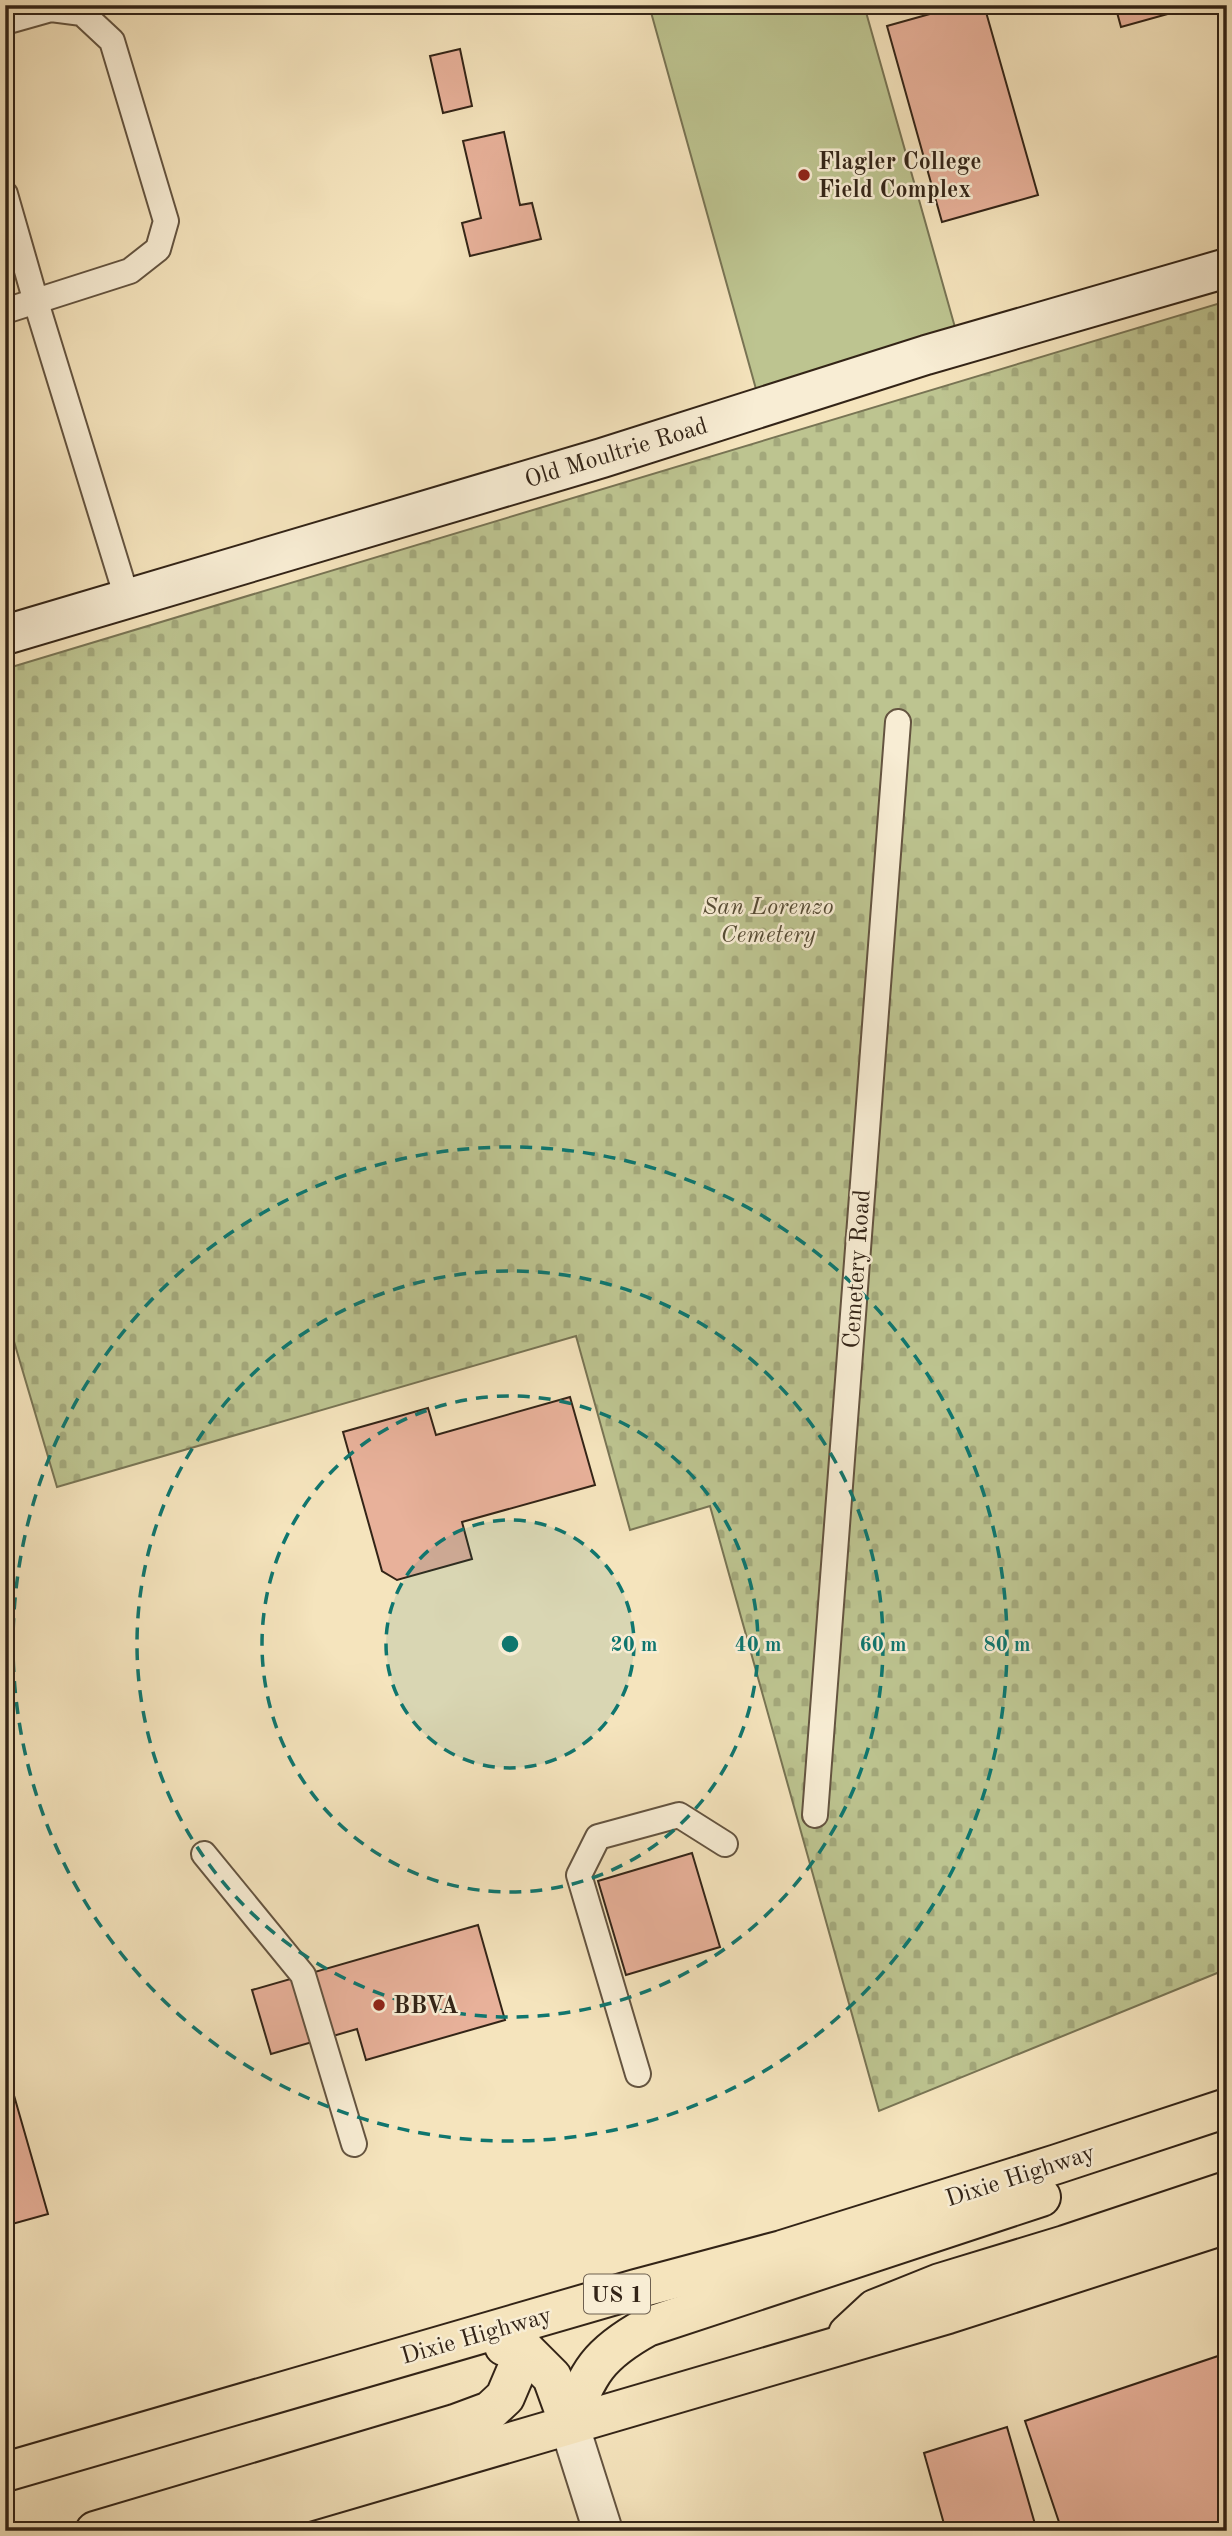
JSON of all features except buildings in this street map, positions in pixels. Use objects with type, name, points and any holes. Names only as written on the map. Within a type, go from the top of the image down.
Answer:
[{"type":"main road","name":"Old Moultrie Road","points":[[5,635],[602,458],[926,355],[1227,268]]},
{"type":"main road","name":"Dixie Highway","points":[[5,2472],[427,2349],[782,2250],[1227,2108]]},
{"type":"main road","points":[[569,2424],[583,2385],[600,2361],[622,2340],[648,2327],[1042,2196],[1086,2176],[1164,2129]]},
{"type":"main road","points":[[833,2347],[875,2309],[940,2283],[1227,2191]]},
{"type":"main road","points":[[207,2531],[961,2310],[1227,2224]]},
{"type":"main road","points":[[427,2349],[493,2345],[525,2350],[552,2377],[603,2531]]},
{"type":"main road","points":[[95,2531],[490,2411],[505,2397],[525,2350]]},
{"type":"lane","points":[[5,22],[51,9],[82,13],[112,41],[166,221],[158,249],[130,271],[5,310]]},
{"type":"lane","points":[[5,194],[127,598]]},
{"type":"lane","name":"Cemetery Road","points":[[815,1815],[898,723]]},
{"type":"lane","points":[[638,2074],[579,1875],[598,1838],[679,1815],[725,1844]]},
{"type":"lane","points":[[204,1854],[303,1975],[354,2144]]},
{"type":"green space","name":"Flagler College Field Complex","points":[[649,5],[864,5],[960,345],[761,407]]},
{"type":"green space","name":"San Lorenzo Cemetery","points":[[1227,301],[1227,1969],[879,2111],[710,1506],[630,1530],[576,1336],[57,1487],[5,1311],[5,669]]},
{"type":"place","name":"Flagler College Field Complex","points":[[804,175]]},
{"type":"place","name":"BBVA","points":[[379,2005]]}]
